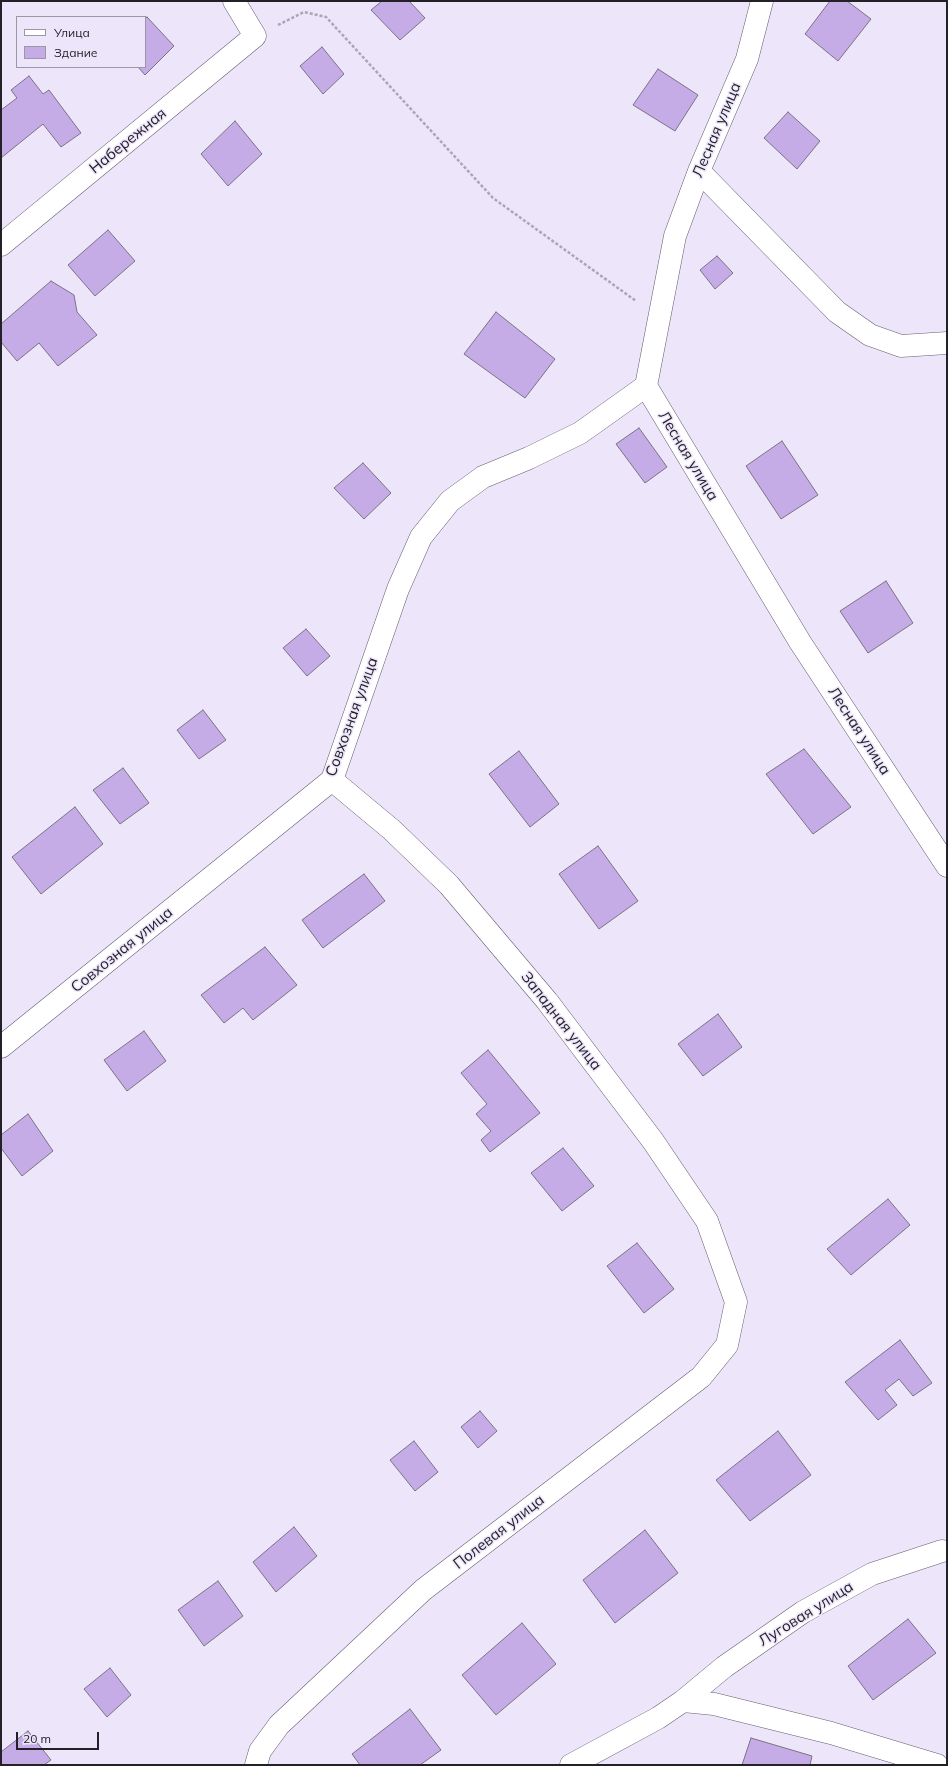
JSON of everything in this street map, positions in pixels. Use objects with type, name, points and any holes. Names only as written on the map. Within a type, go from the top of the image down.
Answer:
[{"type":"street","points":[[234,1],[255,36]]},
{"type":"street","name":"Лесная улица","points":[[762,1],[747,59],[699,171],[675,236],[646,386],[800,642],[947,866]]},
{"type":"street","name":"Набережная","points":[[1,245],[255,36]]},
{"type":"street","points":[[699,171],[837,312],[870,335],[901,346],[947,343]]},
{"type":"street","name":"Совхозная улица","points":[[1,1047],[332,780],[398,589],[421,537],[450,501],[483,477],[529,458],[580,433],[646,386]]},
{"type":"street","name":"Западная улица","points":[[332,780],[392,830],[450,885],[547,1001],[653,1141],[707,1221],[736,1302]]},
{"type":"street","name":"Полевая улица","points":[[256,1765],[260,1751],[279,1725],[423,1590],[700,1377],[727,1345],[736,1302]]},
{"type":"street","name":"Луговая улица","points":[[571,1765],[658,1718],[683,1701],[724,1667],[803,1612],[872,1574],[942,1551]]},
{"type":"street","points":[[683,1701],[714,1704],[831,1732],[937,1765]]},
{"type":"path","points":[[255,36],[304,12],[326,17],[493,198],[660,318]]},
{"type":"building","points":[[382,1],[409,1],[425,18],[400,40],[371,10]]},
{"type":"building","points":[[830,1],[847,1],[871,19],[838,61],[805,34]]},
{"type":"building","points":[[147,17],[174,46],[145,75],[139,68],[146,68]]},
{"type":"building","points":[[322,47],[344,74],[323,94],[300,66]]},
{"type":"building","points":[[658,69],[698,95],[675,131],[633,105]]},
{"type":"building","points":[[29,76],[43,94],[49,90],[81,133],[61,147],[43,124],[1,158],[1,110],[17,98],[11,90]]},
{"type":"building","points":[[788,112],[820,141],[797,169],[764,138]]},
{"type":"building","points":[[235,121],[262,154],[228,186],[201,154]]},
{"type":"building","points":[[108,230],[135,261],[95,296],[68,265]]},
{"type":"building","points":[[717,256],[733,273],[715,289],[700,270]]},
{"type":"building","points":[[51,281],[74,295],[77,312],[97,335],[58,366],[39,343],[17,361],[1,342],[1,324]]},
{"type":"building","points":[[496,312],[555,359],[525,398],[464,354]]},
{"type":"building","points":[[639,428],[667,467],[645,483],[616,444]]},
{"type":"building","points":[[782,441],[818,495],[781,519],[746,466]]},
{"type":"building","points":[[363,463],[391,493],[364,519],[334,488]]},
{"type":"building","points":[[886,581],[913,623],[868,653],[840,611]]},
{"type":"building","points":[[306,629],[330,656],[307,676],[283,648]]},
{"type":"building","points":[[203,710],[226,740],[199,759],[177,730]]},
{"type":"building","points":[[804,749],[851,807],[813,834],[766,774]]},
{"type":"building","points":[[519,751],[559,804],[530,827],[489,774]]},
{"type":"building","points":[[123,768],[149,803],[120,824],[93,790]]},
{"type":"building","points":[[75,807],[103,844],[41,894],[12,857]]},
{"type":"building","points":[[598,846],[638,901],[599,929],[559,874]]},
{"type":"building","points":[[364,874],[385,901],[323,948],[302,920]]},
{"type":"building","points":[[265,947],[297,985],[253,1020],[243,1008],[224,1023],[201,995]]},
{"type":"building","points":[[718,1014],[742,1047],[703,1076],[678,1044]]},
{"type":"building","points":[[144,1031],[166,1061],[127,1091],[104,1060]]},
{"type":"building","points":[[488,1050],[540,1113],[490,1152],[481,1140],[491,1131],[476,1114],[487,1104],[461,1073]]},
{"type":"building","points":[[28,1114],[53,1151],[22,1176],[1,1148],[1,1135]]},
{"type":"building","points":[[563,1148],[594,1186],[562,1211],[531,1173]]},
{"type":"building","points":[[888,1199],[910,1225],[851,1275],[827,1249]]},
{"type":"building","points":[[637,1243],[674,1289],[644,1313],[607,1266]]},
{"type":"building","points":[[900,1340],[932,1383],[913,1396],[899,1379],[885,1390],[897,1405],[878,1420],[845,1382]]},
{"type":"building","points":[[480,1411],[497,1431],[478,1448],[461,1427]]},
{"type":"building","points":[[778,1431],[811,1475],[750,1521],[716,1480]]},
{"type":"building","points":[[414,1441],[438,1472],[415,1491],[390,1460]]},
{"type":"building","points":[[294,1527],[317,1556],[276,1592],[253,1562]]},
{"type":"building","points":[[645,1530],[678,1573],[615,1623],[583,1580]]},
{"type":"building","points":[[218,1581],[243,1616],[204,1646],[178,1610]]},
{"type":"building","points":[[908,1619],[936,1653],[873,1700],[848,1666]]},
{"type":"building","points":[[522,1623],[556,1664],[496,1715],[462,1675]]},
{"type":"building","points":[[110,1668],[131,1695],[107,1717],[84,1689]]},
{"type":"building","points":[[410,1709],[441,1750],[420,1765],[360,1765],[352,1754]]},
{"type":"building","points":[[28,1731],[51,1760],[44,1765],[1,1765],[1,1752]]},
{"type":"building","points":[[751,1738],[812,1756],[810,1765],[742,1765]]}]
